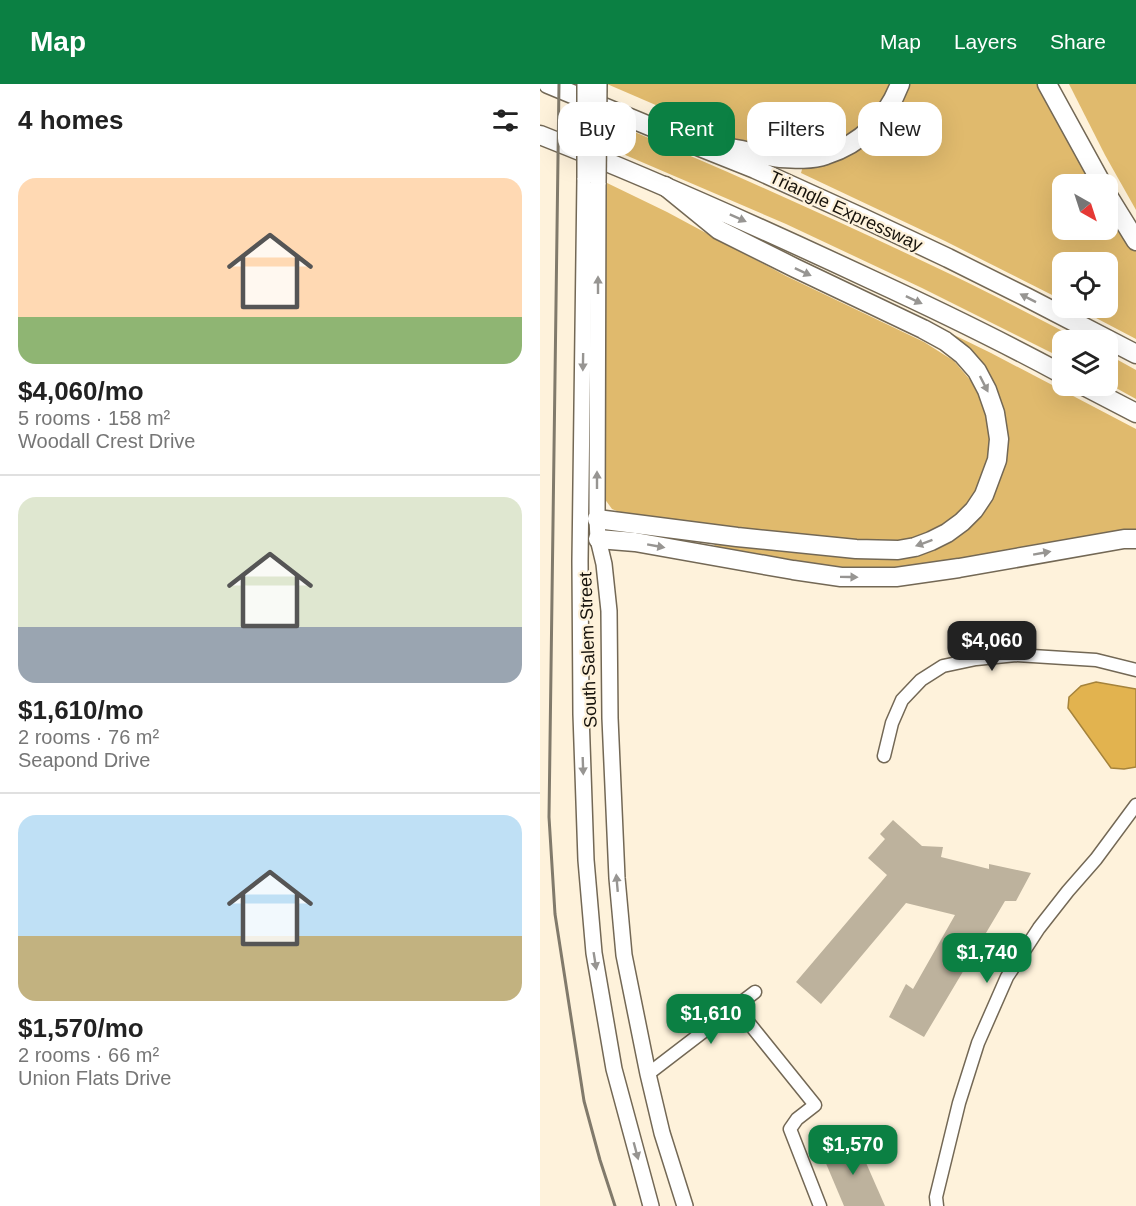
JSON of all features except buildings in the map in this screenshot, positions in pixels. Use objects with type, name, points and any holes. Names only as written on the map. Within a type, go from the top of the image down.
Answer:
[{"type":"highway","name":"Triangle Expressway","points":[[548,84],[648,125]]},
{"type":"highway","points":[[735,148],[780,158],[803,159],[825,156],[844,148],[866,134],[883,116],[900,84]]},
{"type":"highway","points":[[1047,84],[1096,174]]},
{"type":"highway","points":[[540,135],[665,186],[794,243],[928,306],[1052,369]]},
{"type":"highway","name":"Triangle Expressway","points":[[722,156],[948,258],[1136,354]]},
{"type":"highway","points":[[589,519],[856,549],[898,550],[931,541],[962,522],[984,495],[997,460],[999,439],[995,413],[987,390],[977,371],[945,341],[719,230],[665,186]]},
{"type":"highway","points":[[1118,212],[1136,242]]},
{"type":"highway","points":[[1103,396],[1136,414]]},
{"type":"highway","points":[[589,538],[635,542],[841,577],[896,577],[1124,539],[1136,539]]},
{"type":"main road","name":"South Salem Street","points":[[585,84],[591,180],[589,538],[581,714],[586,860],[594,953],[614,1069],[651,1206]]},
{"type":"main road","name":"South Salem Street","points":[[591,180],[599,84]]},
{"type":"main road","name":"South Salem Street","points":[[589,538],[604,564],[609,611],[610,718],[617,878],[624,955],[662,1132],[686,1206]]},
{"type":"street","points":[[884,756],[892,723],[902,700],[921,680],[943,666],[976,659],[1016,655],[1096,660],[1136,670]]},
{"type":"street","points":[[937,1206],[936,1197],[959,1103],[978,1043],[1007,977],[1039,928],[1096,859],[1136,805]]},
{"type":"street","points":[[648,1074],[755,993]]},
{"type":"street","points":[[736,1007],[815,1105],[797,1119],[790,1129],[820,1206]]},
{"type":"shaded area","points":[[607,84],[894,84],[881,102],[858,102],[858,132],[846,138],[846,102],[747,102],[747,144],[735,139],[735,102],[649,102]]},
{"type":"shaded area","points":[[907,84],[1040,84],[1090,174],[1052,174],[1052,240],[1118,240],[1118,222],[1136,251],[1136,339],[1096,318],[1118,318],[1118,252],[1052,252],[1052,295],[801,173],[803,166],[828,161],[833,156],[846,156],[846,143],[858,132],[858,156],[942,156],[942,102],[889,102]]},
{"type":"shaded area","points":[[1069,84],[1136,84],[1136,210],[1118,178],[1118,174],[1116,174]]},
{"type":"shaded area","points":[[636,133],[648,138],[648,156],[690,156],[868,235],[1060,330],[1052,330],[1052,353],[922,288],[786,224],[628,156],[636,156]]},
{"type":"shaded area","points":[[605,182],[667,212],[786,276],[924,342],[954,361],[971,381],[983,404],[989,430],[991,458],[970,505],[926,538],[860,545],[627,515],[612,509],[604,498]]},
{"type":"shaded area","points":[[950,333],[1052,385],[1052,396],[1073,396],[1136,429],[1136,534],[948,564],[860,572],[714,550],[715,541],[860,556],[968,524],[1005,436],[948,336]]},
{"type":"shaded area","points":[[1118,360],[1136,370],[1136,399],[1118,389]]},
{"type":"shaded area","points":[[1096,682],[1136,689],[1136,767],[1111,768],[1068,708],[1069,697],[1081,686]]},
{"type":"railway","points":[[559,84],[549,817],[555,914],[584,1101],[615,1206]]}]
